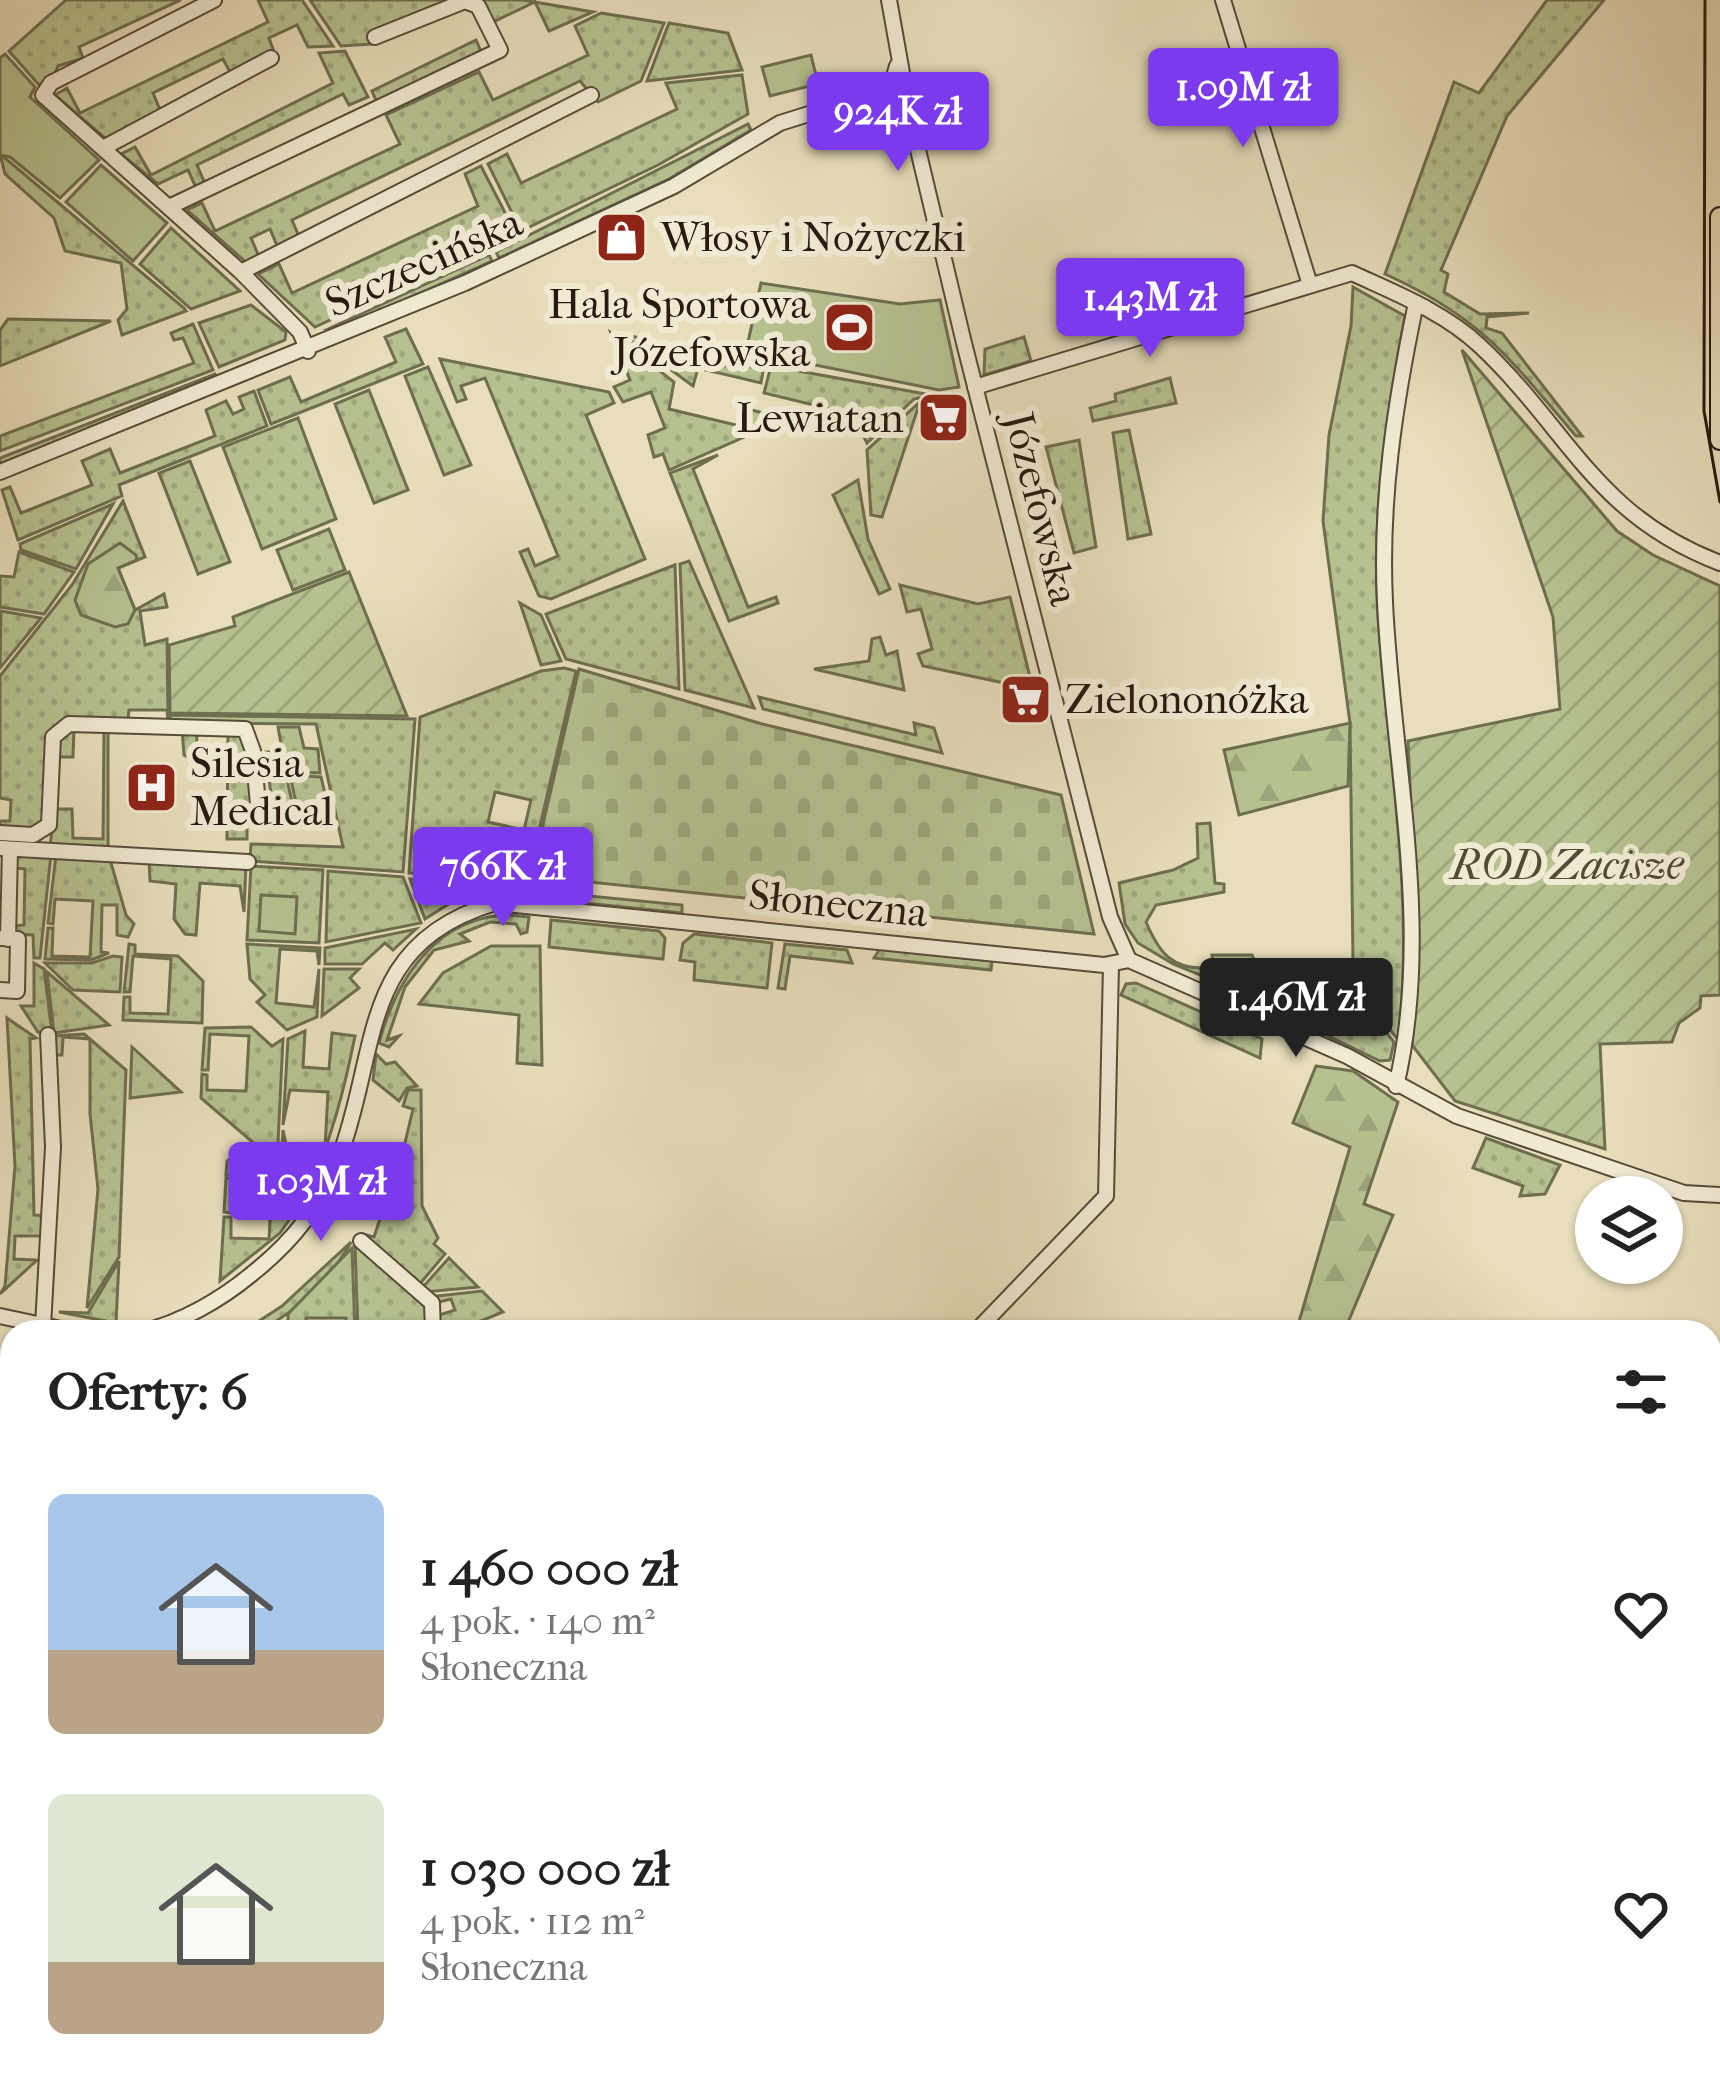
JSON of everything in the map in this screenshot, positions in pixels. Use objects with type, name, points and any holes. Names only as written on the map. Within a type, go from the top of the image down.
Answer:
[{"type":"main road","points":[[1720,218],[1720,440]]},
{"type":"street","points":[[214,0],[44,90],[45,100],[242,272],[300,332],[308,351]]},
{"type":"street","points":[[169,206],[500,50],[478,6],[457,0],[375,37]]},
{"type":"street","name":"Józefowska","points":[[889,0],[909,112],[975,387],[1110,917],[1130,960]]},
{"type":"street","points":[[1222,0],[1310,285]]},
{"type":"street","points":[[103,148],[271,58]]},
{"type":"street","points":[[868,112],[890,90],[899,61]]},
{"type":"street","points":[[242,272],[591,95]]},
{"type":"street","name":"Szczecińska","points":[[0,472],[308,351],[674,186],[780,123],[812,113],[909,112]]},
{"type":"street","points":[[975,387],[1352,273],[1416,303],[1478,344],[1613,499],[1662,539],[1719,562]]},
{"type":"street","points":[[1396,1086],[1409,962],[1404,816],[1384,557],[1393,420],[1416,303]]},
{"type":"street","points":[[0,833],[33,835],[49,825],[53,736],[69,724],[244,729],[253,751],[258,804]]},
{"type":"street","points":[[0,990],[17,991],[18,939],[4,938],[5,849],[248,862]]},
{"type":"street","name":"Słoneczna","points":[[171,1320],[235,1288],[307,1222],[340,1154],[376,1011],[389,981],[421,941],[466,912],[495,903],[1111,965],[1130,960]]},
{"type":"street","points":[[1130,960],[1279,1024],[1457,1116],[1684,1193],[1720,1195]]},
{"type":"street","points":[[987,1320],[1106,1196],[1111,965]]},
{"type":"street","points":[[43,1320],[53,1167],[48,1035]]},
{"type":"street","points":[[361,1241],[432,1303],[433,1320]]},
{"type":"green space","points":[[66,0],[181,0],[79,47],[83,58],[58,66],[53,79],[39,85],[9,51]]},
{"type":"green space","points":[[258,0],[302,0],[333,46],[308,47],[297,25],[269,38],[274,52],[230,72],[223,59],[153,93],[160,110],[106,139],[55,95],[67,88],[80,113],[268,22]]},
{"type":"green space","points":[[310,0],[450,0],[370,36],[374,44],[341,46]]},
{"type":"green space","points":[[474,0],[523,0],[535,2],[491,23]]},
{"type":"green space","points":[[1547,0],[1604,0],[1507,116],[1441,270],[1448,274],[1444,292],[1480,314],[1529,313],[1487,317],[1486,328],[1502,333],[1582,436],[1576,436],[1511,362],[1470,324],[1385,274],[1454,82],[1479,93]]},
{"type":"green space","points":[[535,2],[593,12],[549,31]]},
{"type":"green space","points":[[601,13],[664,23],[641,81],[598,102],[580,81],[292,220],[300,239],[278,248],[270,229],[251,238],[260,259],[248,264],[187,210],[202,203],[215,231],[400,144],[386,115],[479,72],[493,100],[588,55],[575,26]]},
{"type":"green space","points":[[669,23],[728,33],[742,70],[647,81]]},
{"type":"green space","points":[[476,40],[483,56],[378,105],[372,91]]},
{"type":"green space","points":[[345,51],[368,97],[349,105],[343,94],[197,165],[206,186],[197,190],[188,170],[158,184],[121,154],[135,147],[151,175],[333,83],[319,53]]},
{"type":"green space","points":[[5,54],[35,87],[30,97],[99,160],[60,198],[10,157],[0,155],[0,58]]},
{"type":"green space","points":[[811,55],[818,84],[770,96],[762,67]]},
{"type":"green space","points":[[742,75],[748,114],[658,165],[521,231],[488,164],[507,154],[521,183],[677,109],[666,83]]},
{"type":"green space","points":[[748,124],[751,130],[669,179],[499,258],[496,252]]},
{"type":"green space","points":[[0,154],[186,311],[122,335],[118,320],[127,309],[121,263],[65,251],[54,218],[5,174]]},
{"type":"green space","points":[[101,165],[167,223],[133,261],[66,202]]},
{"type":"green space","points":[[481,166],[516,234],[315,327],[258,274],[279,264],[292,293],[478,206],[465,174]]},
{"type":"green space","points":[[171,228],[240,291],[191,309],[140,264]]},
{"type":"green space","points":[[489,255],[492,261],[337,330],[328,329]]},
{"type":"green space","name":"Hala Sportowa Józefowska","points":[[761,283],[900,304],[940,300],[959,387],[939,390],[746,351]]},
{"type":"green space","points":[[1353,287],[1405,316],[1386,429],[1376,580],[1402,882],[1398,1040],[1354,982],[1359,981],[1359,963],[1353,962],[1350,723],[1323,521],[1329,435],[1351,326]]},
{"type":"green space","points":[[251,305],[286,332],[285,340],[219,367],[199,323]]},
{"type":"green space","points":[[8,319],[111,321],[0,366],[0,330]]},
{"type":"green space","points":[[193,324],[213,370],[0,451],[0,436],[194,363],[183,338],[174,340],[171,333]]},
{"type":"green space","points":[[406,329],[423,364],[271,424],[258,390],[290,377],[301,402],[396,362],[385,337]]},
{"type":"green space","points":[[611,333],[674,382],[669,409],[744,427],[748,409],[779,417],[776,423],[669,470],[663,454],[654,457],[648,435],[665,428],[651,392],[623,402],[614,387],[630,380]]},
{"type":"green space","points":[[622,334],[764,366],[761,383],[698,368],[693,386]]},
{"type":"green space","points":[[1024,337],[1031,361],[984,375],[985,349]]},
{"type":"green space","name":"ROD Zacisze","points":[[1462,350],[1617,531],[1653,555],[1720,586],[1720,995],[1701,996],[1700,1008],[1679,1023],[1672,1042],[1600,1044],[1605,1149],[1455,1101],[1412,1045],[1418,964],[1408,741],[1560,709],[1553,617]]},
{"type":"green space","points":[[440,359],[609,392],[614,403],[586,415],[645,559],[551,599],[539,596],[520,552],[528,549],[535,566],[558,556],[485,378],[461,386],[466,399],[457,402]]},
{"type":"green space","points":[[771,366],[931,395],[914,399],[867,443],[861,431],[863,417],[764,393]]},
{"type":"green space","points":[[428,367],[471,465],[444,475],[405,376]]},
{"type":"green space","points":[[215,374],[216,378],[0,464],[0,458]]},
{"type":"green space","points":[[1170,378],[1176,403],[1093,421],[1090,408],[1116,401],[1115,394]]},
{"type":"green space","points":[[369,390],[408,490],[374,503],[335,404]]},
{"type":"green space","points":[[254,391],[267,426],[119,485],[122,496],[18,540],[2,490],[10,487],[21,513],[92,485],[82,461],[110,449],[120,473],[215,436],[206,410],[226,401],[233,414],[244,409],[239,397]]},
{"type":"green space","points":[[920,402],[882,517],[871,515],[867,450]]},
{"type":"green space","points":[[298,418],[336,519],[262,549],[223,447]]},
{"type":"green space","points":[[1129,430],[1151,534],[1128,539],[1113,433]]},
{"type":"green space","points":[[1079,440],[1096,547],[1074,553],[1046,447]]},
{"type":"green space","points":[[718,455],[693,469],[748,607],[776,597],[778,603],[729,621],[670,473]]},
{"type":"green space","points":[[190,461],[230,562],[198,574],[159,473]]},
{"type":"green space","points":[[858,480],[868,539],[890,589],[879,594],[833,495]]},
{"type":"green space","points":[[123,501],[145,557],[118,568],[135,610],[164,594],[167,607],[140,611],[145,645],[167,639],[168,721],[167,710],[129,710],[128,720],[55,728],[49,809],[37,831],[0,830],[0,821],[10,821],[11,800],[0,798],[0,676],[72,585]]},
{"type":"green space","points":[[113,504],[76,569],[21,550],[20,544]]},
{"type":"green space","points":[[329,529],[345,570],[293,590],[277,550]]},
{"type":"green space","points":[[120,543],[136,555],[137,560],[118,568],[135,610],[128,624],[115,627],[81,615],[75,600],[88,564]]},
{"type":"green space","points":[[19,552],[74,572],[44,614],[0,607],[0,576],[14,577]]},
{"type":"green space","points":[[689,561],[754,708],[685,690],[680,564]]},
{"type":"green space","points":[[675,565],[679,689],[566,659],[546,614]]},
{"type":"green space","points":[[349,572],[407,716],[170,713],[169,645],[235,626],[233,617]]},
{"type":"green space","points":[[900,585],[978,604],[1010,597],[1033,689],[923,666],[918,654],[932,649],[921,609],[907,612]]},
{"type":"green space","points":[[520,603],[541,615],[561,661],[541,665]]},
{"type":"green space","points":[[1,611],[41,618],[0,668]]},
{"type":"green space","points":[[880,637],[886,655],[897,651],[904,690],[814,669],[869,661],[872,639]]},
{"type":"green space","points":[[579,669],[762,724],[1061,795],[1094,934],[531,876]]},
{"type":"green space","points":[[541,671],[576,671],[529,873],[492,869],[481,880],[409,873],[420,717]],"holes":[[[495,792],[531,800],[524,830],[488,822]]]},
{"type":"green space","points":[[759,697],[916,735],[914,723],[934,728],[942,753],[763,709]]},
{"type":"green space","points":[[170,715],[415,719],[403,872],[250,861],[251,844],[343,847],[316,724],[170,723]]},
{"type":"green space","points":[[1350,723],[1348,786],[1239,815],[1224,750]]},
{"type":"green space","points":[[108,727],[108,849],[50,845],[55,809],[72,809],[73,838],[103,839],[104,730],[75,729]]},
{"type":"green space","points":[[278,727],[299,727],[304,748],[318,749],[320,773],[289,772],[286,761],[277,761],[275,751],[282,749]]},
{"type":"green space","points":[[74,729],[73,757],[56,757],[59,730]]},
{"type":"green space","points":[[182,729],[232,729],[248,735],[254,803],[247,818],[247,839],[227,839],[228,733],[197,733],[196,761],[184,755]]},
{"type":"green space","points":[[266,752],[272,752],[277,775],[286,775],[295,815],[304,823],[253,823],[265,818],[262,796],[271,795]]},
{"type":"green space","points":[[290,775],[321,777],[332,823],[308,822],[298,813]]},
{"type":"green space","points":[[1210,823],[1215,883],[1224,884],[1224,892],[1156,905],[1146,922],[1161,950],[1177,963],[1214,967],[1212,955],[1252,955],[1265,984],[1254,997],[1173,964],[1138,943],[1125,924],[1119,883],[1173,870],[1198,858],[1197,824]]},
{"type":"green space","points":[[15,852],[51,854],[40,958],[34,958],[33,935],[13,934],[13,926],[24,925],[25,869],[15,868]]},
{"type":"green space","points":[[56,855],[109,856],[126,915],[134,924],[128,937],[117,935],[117,905],[102,905],[101,952],[109,953],[91,960],[45,959],[48,928],[53,928],[52,956],[90,957],[93,901],[55,899],[53,924],[48,923]]},
{"type":"green space","points":[[149,859],[246,865],[244,912],[240,886],[200,883],[196,935],[185,934],[174,919],[176,884],[150,881]]},
{"type":"green space","points":[[251,866],[323,870],[319,943],[247,940]]},
{"type":"green space","points":[[328,871],[403,877],[421,923],[326,942]]},
{"type":"green space","points":[[410,879],[477,886],[425,919]]},
{"type":"green space","points":[[528,890],[682,905],[682,913],[527,897]]},
{"type":"green space","points":[[261,895],[297,897],[295,934],[259,931]]},
{"type":"green space","points":[[529,917],[527,932],[521,934],[516,924],[490,922],[460,934],[469,941],[434,950],[405,987],[387,1040],[399,1036],[389,1047],[379,1043],[408,975],[440,939],[483,918]]},
{"type":"green space","points":[[551,920],[659,931],[665,938],[663,959],[549,947]]},
{"type":"green space","points":[[416,929],[393,950],[385,943],[362,964],[325,964],[325,948]]},
{"type":"green space","points":[[694,934],[772,943],[767,988],[694,980],[695,962],[680,960],[683,943]]},
{"type":"green space","points":[[129,944],[135,945],[135,954],[178,956],[203,981],[202,1023],[123,1020],[124,997],[130,997],[130,1013],[168,1014],[171,959],[133,956],[130,992],[124,992]]},
{"type":"green space","points":[[247,944],[320,948],[319,965],[317,951],[280,949],[276,1003],[314,1007],[319,969],[317,1017],[287,1030],[257,1002],[265,995],[250,979]]},
{"type":"green space","points":[[785,944],[847,950],[852,963],[790,956],[785,989],[778,988]]},
{"type":"green space","points":[[491,946],[540,946],[542,1065],[517,1063],[519,1015],[419,1004],[443,973]]},
{"type":"green space","points":[[880,949],[992,961],[991,970],[874,958]]},
{"type":"green space","points":[[122,957],[120,992],[73,990],[45,963],[92,963]]},
{"type":"green space","points":[[34,963],[44,969],[52,1033],[38,1032],[21,1006],[34,1006]]},
{"type":"green space","points":[[324,969],[359,969],[350,978],[359,988],[322,1016]]},
{"type":"green space","points":[[47,972],[109,1025],[54,1033]]},
{"type":"green space","points":[[1136,983],[1262,1039],[1260,1058],[1121,995],[1126,984]]},
{"type":"green space","points":[[1347,983],[1394,1042],[1390,1060],[1380,1061],[1289,1017],[1285,987],[1346,989]]},
{"type":"green space","points":[[7,1018],[36,1038],[30,1039],[34,1215],[50,1216],[44,1236],[15,1236],[14,1259],[37,1260],[0,1294],[5,1286],[15,1166]]},
{"type":"green space","points":[[251,1027],[272,1046],[283,1039],[277,1163],[201,1098],[202,1074],[207,1075],[207,1090],[246,1091],[249,1036],[210,1034],[208,1070],[202,1070],[205,1028]]},
{"type":"green space","points":[[305,1031],[303,1067],[329,1069],[332,1033],[355,1036],[336,1115],[324,1153],[308,1191],[281,1165],[283,1130],[287,1148],[325,1148],[328,1092],[290,1090],[283,1125],[288,1039]]},
{"type":"green space","points":[[84,1034],[90,1039],[63,1037],[62,1055],[55,1055],[54,1036]]},
{"type":"green space","points":[[90,1039],[126,1070],[119,1257],[87,1308],[98,1189],[90,1114]]},
{"type":"green space","points":[[132,1047],[181,1092],[130,1098]]},
{"type":"green space","points":[[376,1054],[386,1064],[395,1062],[417,1086],[407,1088],[399,1101],[373,1080]]},
{"type":"green space","points":[[1316,1066],[1353,1071],[1398,1102],[1364,1204],[1393,1215],[1349,1320],[1300,1320],[1350,1147],[1293,1123]]},
{"type":"green space","points":[[408,1090],[421,1090],[422,1206],[438,1238],[434,1244],[445,1254],[418,1286],[363,1234],[374,1237],[400,1159],[391,1151],[392,1145],[404,1147],[413,1109],[403,1106]]},
{"type":"green space","points":[[1486,1138],[1560,1165],[1545,1194],[1520,1196],[1523,1186],[1473,1168]]},
{"type":"green space","points":[[249,1146],[285,1177],[226,1175],[227,1161]]},
{"type":"green space","points":[[226,1178],[289,1180],[305,1197],[280,1233],[220,1281],[224,1217],[231,1217],[231,1238],[269,1239],[272,1183],[234,1181],[231,1213],[224,1212]]},
{"type":"green space","points":[[351,1242],[305,1299],[276,1320],[260,1320]]},
{"type":"green space","points":[[361,1242],[427,1301],[429,1320],[358,1320],[355,1246]]},
{"type":"green space","points":[[352,1248],[355,1320],[288,1320],[288,1314]]},
{"type":"green space","points":[[449,1258],[478,1287],[425,1292],[422,1288]]},
{"type":"green space","points":[[119,1261],[116,1320],[59,1312],[88,1313]]},
{"type":"green space","points":[[482,1291],[503,1312],[483,1320],[439,1320],[439,1315],[455,1310],[451,1299],[435,1303],[429,1297]]},
{"type":"tram line","points":[[1705,0],[1704,411],[1720,502]]},
{"type":"place","name":"Włosy i Nożyczki","points":[[621,237]]},
{"type":"place","name":"Hala Sportowa Józefowska","points":[[849,328]]},
{"type":"place","name":"Lewiatan","points":[[943,418]]},
{"type":"place","name":"Zielononóżka","points":[[1026,699]]},
{"type":"place","name":"Silesia Medical","points":[[151,787]]}]
